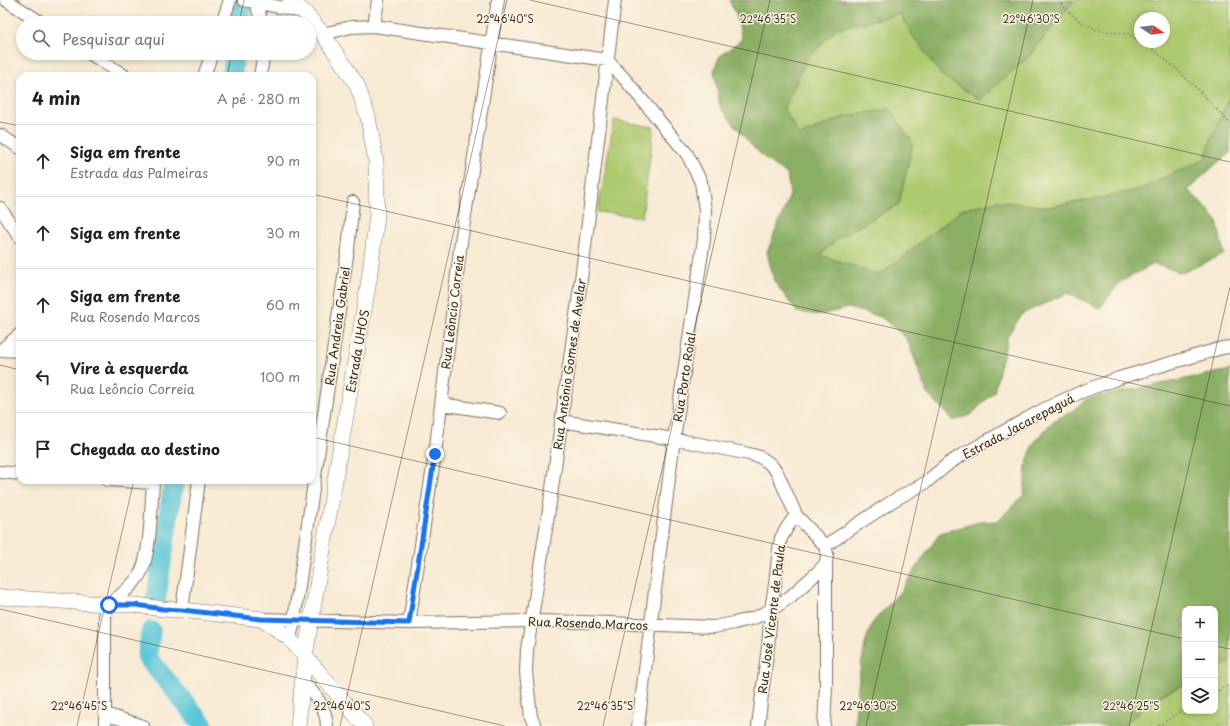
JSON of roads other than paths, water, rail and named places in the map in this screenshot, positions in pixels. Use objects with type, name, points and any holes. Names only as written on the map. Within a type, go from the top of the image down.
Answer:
[{"type":"street","points":[[6,0],[31,16]]},
{"type":"street","points":[[224,16],[230,0]]},
{"type":"street","name":"Estrada UHOS","points":[[290,0],[307,16]]},
{"type":"street","points":[[374,26],[378,0]]},
{"type":"street","name":"Rua Leôncio Correia","points":[[409,623],[435,454],[461,242],[498,0]]},
{"type":"street","name":"Rua Antônio Gomes de Avelar","points":[[535,726],[531,718],[526,672],[527,650],[550,503],[582,272],[615,0]]},
{"type":"street","points":[[251,2],[304,12]]},
{"type":"street","points":[[251,2],[258,16]]},
{"type":"street","name":"Estrada UHOS","points":[[298,726],[305,656],[369,280],[377,215],[376,161],[368,117],[357,84],[316,26]]},
{"type":"street","points":[[323,34],[351,27],[374,26],[607,60]]},
{"type":"street","points":[[100,60],[119,72]]},
{"type":"street","points":[[205,72],[210,60]]},
{"type":"street","points":[[261,72],[263,60]]},
{"type":"street","name":"Rua Porto Roial","points":[[607,60],[687,154],[701,182],[705,210],[704,239],[674,439],[638,726]]},
{"type":"street","points":[[0,136],[16,146]]},
{"type":"street","name":"Rua Andreia Gabriel","points":[[316,469],[347,257],[353,202]]},
{"type":"street","points":[[0,208],[16,231]]},
{"type":"street","points":[[1,350],[16,337]]},
{"type":"street","name":"Estrada Jacarepaguá","points":[[825,546],[890,502],[925,483],[948,464],[962,455],[1046,408],[1081,392],[1119,378],[1230,347]]},
{"type":"street","points":[[1,350],[16,351]]},
{"type":"street","points":[[441,404],[500,413]]},
{"type":"street","points":[[561,421],[674,439],[749,454],[760,457],[769,463],[777,472],[796,515],[825,546],[827,554],[826,686],[824,726]]},
{"type":"street","points":[[0,472],[16,474]]},
{"type":"street","points":[[107,604],[134,583],[140,576],[150,532],[153,484]]},
{"type":"street","points":[[182,610],[198,484]]},
{"type":"street","name":"Rua Andreia Gabriel","points":[[290,639],[314,484]]},
{"type":"street","name":"Rua José Vicente de Paula","points":[[758,726],[779,548],[781,538],[796,515]]},
{"type":"street","name":"Rua Rosendo Marcos","points":[[261,619],[409,623],[531,621],[714,627],[734,624],[754,618],[771,610],[790,597],[826,563]]},
{"type":"street","points":[[0,597],[136,605],[261,619],[290,639],[365,726]]},
{"type":"street","points":[[105,726],[107,604]]},
{"type":"street","points":[[303,682],[316,695],[322,705],[326,715],[326,726]]},
{"type":"street","points":[[105,714],[143,726]]},
{"type":"waterway","points":[[241,16],[243,0]]},
{"type":"waterway","points":[[233,72],[234,60]]},
{"type":"waterway","points":[[156,600],[173,484]]},
{"type":"waterway","points":[[151,631],[147,657],[204,726]]}]
